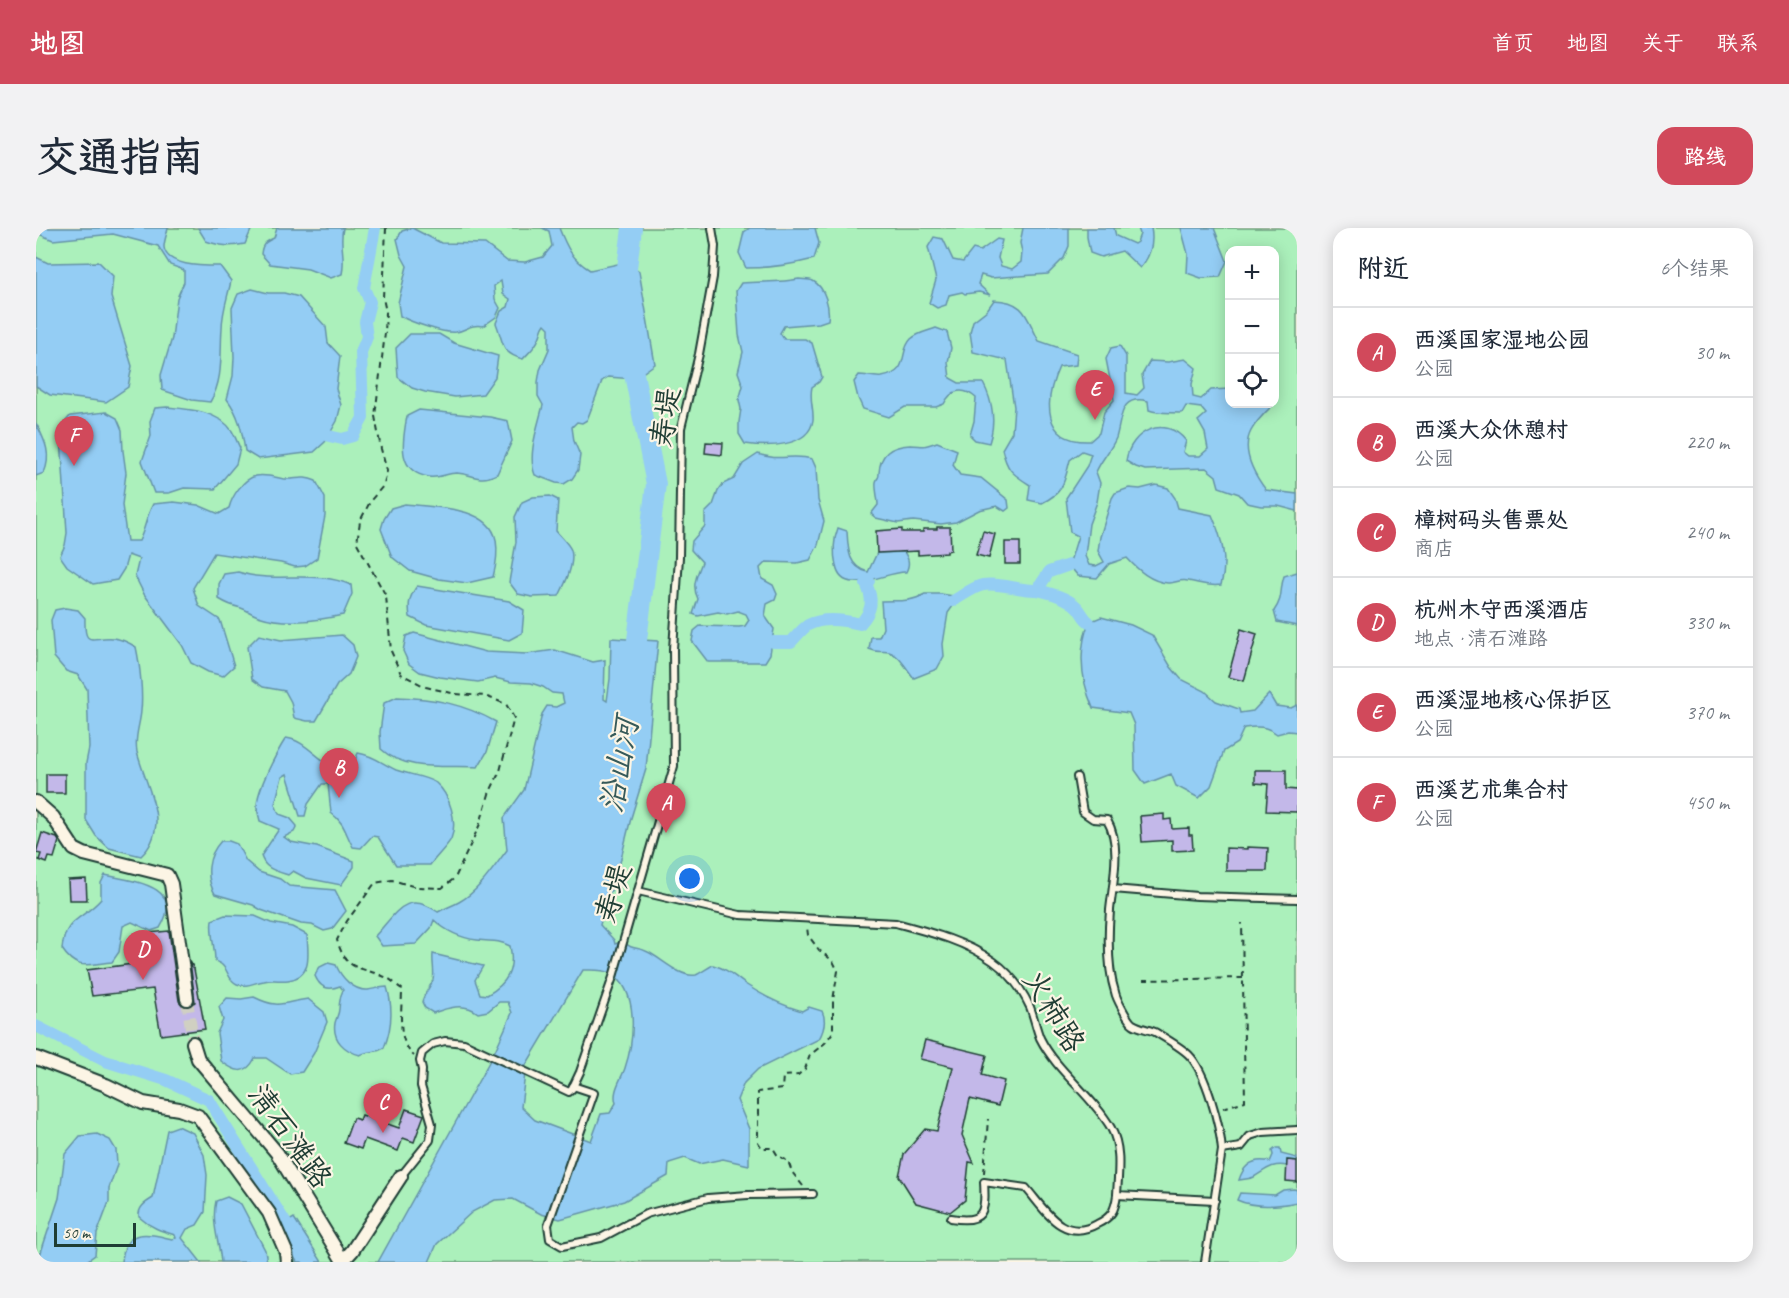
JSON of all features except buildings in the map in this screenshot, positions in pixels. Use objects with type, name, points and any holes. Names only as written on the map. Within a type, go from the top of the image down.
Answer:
[{"type":"street","points":[[36,802],[53,817],[74,849],[84,854],[167,875],[171,884],[187,999]]},
{"type":"street","name":"清石滩路","points":[[193,1043],[198,1059],[277,1153],[343,1261]]},
{"type":"street","points":[[36,1058],[106,1085],[143,1103],[179,1109],[198,1116],[269,1213],[287,1262]]},
{"type":"street","points":[[343,1261],[401,1176]]},
{"type":"lane","name":"寿堤","points":[[573,1086],[613,977],[674,766],[673,649],[679,557],[681,428],[699,354],[713,278],[716,246],[712,228]]},
{"type":"lane","points":[[1077,777],[1083,812],[1093,819],[1107,820],[1113,830],[1116,874],[1108,949],[1115,993],[1132,1023],[1156,1033],[1190,1056],[1210,1091],[1213,1111],[1221,1134],[1221,1150],[1205,1262]]},
{"type":"lane","points":[[1113,889],[1197,896],[1297,899]]},
{"type":"lane","name":"火柿路","points":[[638,891],[740,915],[896,923],[921,929],[970,948],[995,962],[1013,980],[1029,1007],[1041,1038],[1065,1072],[1111,1128],[1119,1155],[1117,1195]]},
{"type":"lane","points":[[401,1176],[430,1140],[432,1124],[421,1086],[422,1053],[433,1044],[445,1041],[464,1042],[569,1092],[573,1086],[594,1093],[548,1225],[549,1239],[562,1246],[601,1238],[646,1214],[708,1198],[813,1194]]},
{"type":"lane","points":[[1221,1150],[1241,1147],[1250,1136],[1263,1132],[1297,1130]]},
{"type":"lane","points":[[951,1218],[969,1221],[980,1215],[985,1203],[984,1182],[1026,1188],[1051,1220],[1068,1229],[1083,1230],[1104,1221],[1115,1209],[1117,1195],[1215,1200]]},
{"type":"path","points":[[386,228],[383,298],[386,323],[375,416],[387,471],[384,485],[371,500],[360,522],[357,543],[386,596],[390,651],[401,674],[426,687],[456,694],[485,696],[506,704],[514,718],[500,771],[489,794],[480,824],[455,878],[442,888],[416,887],[392,880],[375,883],[347,921],[337,940],[342,956],[362,970],[387,977],[402,989],[402,1035],[407,1049],[420,1061]]},
{"type":"path","points":[[807,918],[808,935],[819,950],[833,962],[838,971],[833,1000],[833,1032],[825,1043],[810,1055],[806,1069],[798,1075],[783,1076],[782,1089],[759,1092],[758,1142],[762,1148],[773,1148],[778,1156],[788,1161],[792,1172],[813,1194]]},
{"type":"path","points":[[1213,1111],[1245,1101],[1242,923]]},
{"type":"path","points":[[1143,980],[1243,978]]},
{"type":"path","points":[[984,1182],[988,1119]]},
{"type":"green space","points":[[36,228],[1297,228],[1297,1262],[36,1262]]},
{"type":"water","points":[[36,228],[168,228],[164,247],[166,254],[171,258],[187,264],[220,266],[231,281],[223,316],[218,384],[210,402],[192,400],[162,390],[161,375],[172,338],[177,298],[184,282],[184,270],[170,265],[158,246],[113,234],[53,240],[36,233]]},
{"type":"water","points":[[198,228],[252,228],[245,244],[230,246],[206,241]]},
{"type":"water","points":[[277,228],[343,228],[342,274],[331,278],[308,269],[270,264],[261,251],[264,244],[274,238]]},
{"type":"water","points":[[412,228],[441,243],[485,244],[507,261],[525,262],[543,257],[552,246],[549,231],[542,228],[559,228],[571,252],[590,270],[627,262],[639,271],[655,364],[634,379],[608,377],[602,381],[587,420],[582,423],[577,422],[572,427],[574,441],[580,455],[578,470],[572,479],[564,484],[535,475],[532,459],[534,440],[543,405],[538,396],[538,382],[540,370],[549,349],[549,328],[545,324],[536,344],[523,359],[510,354],[502,342],[496,323],[501,311],[508,307],[510,299],[503,294],[501,281],[494,286],[495,299],[500,308],[496,317],[483,326],[451,332],[428,327],[400,316],[398,303],[407,266],[401,255],[397,239],[402,231]]},
{"type":"water","points":[[750,228],[815,228],[819,243],[814,259],[780,266],[746,268],[739,253],[744,232]]},
{"type":"water","points":[[1023,228],[1069,228],[1069,246],[1064,258],[1048,274],[991,278],[981,275],[978,284],[990,295],[979,292],[965,294],[962,292],[949,295],[946,305],[937,308],[929,303],[936,280],[928,247],[934,237],[943,239],[953,260],[963,262],[973,249],[980,251],[997,239],[1002,240],[998,258],[1001,266],[1012,269],[1021,262],[1020,243]]},
{"type":"water","points":[[1087,228],[1114,228],[1116,236],[1134,244],[1140,234],[1138,228],[1151,228],[1152,239],[1149,254],[1140,268],[1122,251],[1101,257],[1090,253]]},
{"type":"water","points":[[1181,228],[1214,228],[1225,256],[1225,266],[1220,277],[1201,278],[1187,273],[1188,254]]},
{"type":"water","points":[[36,257],[48,263],[99,262],[113,276],[111,297],[132,366],[128,387],[106,402],[50,395],[36,386]]},
{"type":"water","points":[[811,280],[821,288],[828,310],[828,320],[784,326],[780,333],[784,339],[805,339],[812,343],[822,377],[812,387],[813,420],[804,436],[795,441],[775,445],[745,444],[739,434],[741,409],[739,400],[743,386],[738,372],[743,352],[739,335],[736,291],[741,283]]},
{"type":"water","points":[[252,289],[299,297],[326,327],[328,343],[340,356],[336,389],[341,405],[337,421],[325,442],[314,452],[258,459],[245,451],[239,423],[227,399],[233,376],[232,308],[238,294]]},
{"type":"water","points":[[994,300],[1013,303],[1024,312],[1039,341],[1077,354],[1076,365],[1059,367],[1054,380],[1050,405],[1055,427],[1063,435],[1074,440],[1090,441],[1099,433],[1104,412],[1114,400],[1106,359],[1111,348],[1120,346],[1126,356],[1126,393],[1137,395],[1144,388],[1142,375],[1150,361],[1168,362],[1185,359],[1196,368],[1192,384],[1193,397],[1201,399],[1211,390],[1225,389],[1225,408],[1270,408],[1259,419],[1248,438],[1250,462],[1266,490],[1297,494],[1297,511],[1278,506],[1247,503],[1239,494],[1219,487],[1216,476],[1206,468],[1145,470],[1126,461],[1134,441],[1141,434],[1159,428],[1178,433],[1186,441],[1183,452],[1188,456],[1200,456],[1208,449],[1205,433],[1198,421],[1206,414],[1201,408],[1186,406],[1182,413],[1161,412],[1149,410],[1148,401],[1132,401],[1123,410],[1116,438],[1096,472],[1100,483],[1097,502],[1089,524],[1085,556],[1089,565],[1096,566],[1104,562],[1098,551],[1100,537],[1115,493],[1129,488],[1140,489],[1156,485],[1168,488],[1178,508],[1212,515],[1223,550],[1224,567],[1221,585],[1185,581],[1162,582],[1145,575],[1127,558],[1109,564],[1097,578],[1078,576],[1069,565],[1078,536],[1070,532],[1066,498],[1087,466],[1091,454],[1082,451],[1070,460],[1062,486],[1055,495],[1042,503],[1028,500],[1030,485],[1011,470],[1002,449],[1012,432],[1014,407],[1007,360],[973,352],[970,332],[973,321],[987,310]]},
{"type":"water","points":[[936,328],[947,332],[951,348],[948,362],[950,378],[959,383],[983,383],[991,405],[993,420],[989,443],[975,440],[970,435],[976,398],[966,392],[958,391],[950,395],[944,404],[936,407],[905,407],[889,417],[863,409],[854,382],[859,375],[879,377],[897,371],[911,339]]},
{"type":"water","points":[[410,334],[439,334],[454,343],[498,356],[495,377],[483,394],[455,397],[412,388],[398,377],[396,348]]},
{"type":"water","points":[[167,407],[212,415],[232,431],[240,448],[236,464],[215,489],[184,488],[169,493],[154,493],[142,461],[151,436],[150,421],[155,408]]},
{"type":"water","points":[[419,410],[508,421],[512,441],[497,474],[485,478],[457,473],[432,477],[418,474],[411,469],[404,453],[404,435],[407,416]]},
{"type":"water","points":[[106,412],[117,418],[122,430],[126,473],[122,505],[127,541],[139,541],[153,504],[174,502],[198,505],[219,514],[229,508],[235,493],[243,484],[256,476],[311,479],[316,481],[325,498],[325,516],[317,558],[305,566],[295,567],[214,553],[193,588],[199,606],[220,620],[234,666],[223,676],[208,672],[191,663],[182,645],[144,594],[135,576],[139,559],[128,555],[124,569],[117,580],[93,584],[67,566],[60,556],[67,533],[61,437],[65,422],[70,416]]},
{"type":"water","points":[[36,423],[45,442],[47,460],[44,473],[36,476]]},
{"type":"water","points":[[937,442],[957,450],[953,465],[960,475],[981,478],[1008,500],[1009,508],[1005,511],[997,506],[979,510],[956,522],[941,524],[913,521],[898,523],[876,518],[871,514],[878,505],[876,482],[881,461],[887,452],[897,447],[925,446]]},
{"type":"water","points":[[758,454],[812,459],[816,468],[818,500],[824,521],[818,545],[810,560],[797,563],[766,562],[760,568],[762,579],[773,585],[777,594],[775,600],[767,604],[765,616],[774,629],[770,654],[765,662],[708,662],[692,641],[694,631],[700,626],[745,626],[749,620],[746,614],[738,611],[698,616],[693,614],[698,599],[695,589],[696,581],[702,562],[691,550],[692,541],[705,526],[705,513],[713,505],[723,484],[734,479],[743,464]]},
{"type":"water","points":[[550,496],[558,500],[556,531],[571,550],[572,561],[569,574],[559,596],[532,597],[518,594],[509,582],[516,542],[515,517],[522,502],[533,497]]},
{"type":"water","points":[[405,504],[458,510],[483,520],[491,529],[496,540],[493,577],[467,583],[439,579],[410,571],[392,557],[381,529],[391,508]]},
{"type":"water","points":[[838,528],[847,531],[850,556],[861,570],[868,572],[877,553],[904,552],[908,562],[906,572],[866,581],[847,581],[840,576],[835,561],[834,542]]},
{"type":"water","points":[[238,572],[266,577],[309,577],[337,580],[351,585],[352,594],[343,615],[300,621],[268,619],[219,599],[219,584],[224,574]]},
{"type":"water","points":[[1297,572],[1297,626],[1277,622],[1274,611],[1280,598],[1284,576]]},
{"type":"water","points":[[417,586],[509,601],[524,610],[522,633],[509,640],[426,625],[410,617],[410,601]]},
{"type":"water","points":[[925,594],[953,596],[953,606],[948,613],[943,644],[944,656],[937,669],[914,678],[900,659],[893,654],[869,649],[871,637],[879,637],[883,628],[881,601],[909,600]]},
{"type":"water","points":[[65,608],[78,610],[85,618],[86,634],[91,639],[116,638],[136,647],[142,696],[136,747],[156,815],[155,833],[141,856],[109,848],[96,836],[86,820],[86,763],[89,748],[87,689],[78,675],[66,671],[54,657],[51,620],[55,610]]},
{"type":"water","points":[[1101,617],[1131,625],[1152,635],[1181,679],[1205,691],[1216,701],[1239,709],[1240,713],[1253,711],[1269,694],[1276,706],[1291,708],[1297,705],[1297,732],[1288,731],[1277,734],[1262,727],[1244,728],[1237,743],[1224,751],[1211,786],[1199,798],[1176,786],[1171,774],[1145,784],[1135,770],[1134,725],[1129,713],[1093,708],[1086,687],[1082,665],[1083,643],[1089,622]]},
{"type":"water","points":[[414,633],[486,652],[527,654],[555,650],[593,662],[605,660],[604,699],[607,701],[611,638],[658,641],[646,769],[615,883],[606,900],[600,925],[615,944],[623,941],[630,946],[644,950],[684,974],[696,975],[713,965],[779,1003],[802,1011],[809,1007],[822,1011],[824,1025],[819,1039],[758,1069],[744,1083],[737,1100],[749,1129],[749,1165],[723,1159],[699,1164],[685,1158],[669,1163],[668,1176],[624,1201],[560,1219],[541,1214],[513,1199],[495,1200],[472,1212],[437,1244],[429,1262],[378,1262],[494,1053],[512,1013],[508,1002],[499,1002],[488,1011],[478,1013],[461,1007],[433,1013],[425,1008],[422,1002],[433,980],[433,954],[483,966],[475,980],[480,994],[487,995],[500,986],[508,975],[511,962],[510,946],[459,936],[434,920],[431,928],[416,944],[382,946],[375,936],[402,907],[417,903],[438,912],[466,897],[486,878],[507,850],[504,818],[524,790],[542,714],[547,706],[556,707],[564,703],[562,694],[552,693],[531,683],[495,678],[478,682],[420,672],[409,664],[403,651],[406,636]],"holes":[[[583,970],[607,972],[620,981],[626,991],[632,1016],[631,1044],[616,1090],[616,1103],[610,1113],[601,1114],[591,1141],[535,1120],[521,1107],[526,1065]]]},
{"type":"water","points":[[259,635],[281,640],[342,635],[353,645],[356,657],[349,674],[337,685],[316,721],[294,718],[291,702],[285,691],[263,687],[252,679],[247,647]]},
{"type":"water","points":[[397,697],[448,703],[496,722],[487,752],[478,767],[414,764],[391,756],[381,749],[380,732],[384,703]]},
{"type":"water","points":[[286,738],[304,745],[326,763],[334,766],[353,765],[358,753],[396,770],[436,783],[449,802],[453,817],[454,825],[450,841],[430,865],[396,865],[378,837],[372,836],[361,848],[353,847],[342,824],[331,813],[328,784],[322,784],[308,804],[305,816],[300,816],[287,774],[282,777],[275,804],[279,814],[290,818],[297,826],[294,832],[284,837],[291,842],[317,847],[354,861],[354,867],[341,885],[306,878],[293,871],[288,875],[271,869],[261,856],[279,829],[260,821],[257,806],[264,781]]},
{"type":"water","points":[[221,841],[237,844],[246,861],[259,872],[280,879],[289,886],[335,890],[346,911],[332,929],[324,931],[312,925],[301,924],[253,905],[215,894],[210,881],[209,867],[213,853]]},
{"type":"water","points":[[105,875],[142,883],[153,888],[162,894],[166,903],[166,914],[160,928],[151,931],[132,922],[123,926],[119,952],[112,962],[78,964],[62,949],[64,939],[71,925],[101,899],[101,883]]},
{"type":"water","points":[[225,915],[255,916],[271,923],[292,927],[307,935],[308,957],[302,974],[288,980],[267,980],[244,985],[234,982],[222,965],[215,961],[212,920]]},
{"type":"water","points":[[328,963],[336,965],[344,978],[357,988],[368,990],[387,987],[391,1018],[384,1048],[360,1055],[349,1051],[338,1040],[335,1023],[343,990],[340,986],[325,987],[315,976],[318,968]]},
{"type":"water","points":[[254,997],[276,1004],[308,999],[324,1012],[327,1022],[314,1053],[302,1072],[290,1074],[266,1058],[255,1058],[252,1064],[244,1070],[236,1070],[221,1061],[217,1033],[223,1020],[219,1007],[227,998]]},
{"type":"water","points":[[178,1126],[193,1133],[204,1155],[207,1175],[205,1212],[197,1225],[187,1229],[182,1238],[201,1262],[122,1262],[127,1243],[138,1235],[176,1238],[175,1235],[147,1223],[139,1217],[139,1214],[143,1206],[153,1198],[167,1130]]},
{"type":"water","points":[[97,1134],[110,1140],[116,1150],[117,1165],[109,1188],[109,1202],[97,1234],[95,1255],[85,1262],[36,1262],[36,1256],[40,1255],[59,1198],[65,1154],[80,1136]]},
{"type":"water","points":[[1280,1148],[1281,1154],[1297,1158],[1297,1161],[1287,1160],[1287,1166],[1273,1166],[1252,1178],[1239,1180],[1250,1164],[1259,1161],[1270,1162],[1272,1151]]},
{"type":"water","points":[[1283,1190],[1297,1190],[1297,1202],[1259,1205],[1237,1200],[1240,1193],[1275,1195]]},
{"type":"water","points":[[227,1197],[241,1204],[265,1250],[267,1262],[221,1262],[215,1209],[216,1201]]},
{"type":"water","points":[[294,1218],[322,1262],[297,1262],[277,1228]]},
{"type":"waterway","points":[[329,436],[342,439],[353,436],[363,418],[361,352],[367,337],[365,322],[370,302],[364,288],[375,228]]},
{"type":"waterway","name":"沿山河","points":[[628,288],[627,268],[632,228]]},
{"type":"waterway","name":"沿山河","points":[[630,354],[656,484],[634,665]]},
{"type":"waterway","points":[[953,601],[983,585],[1037,590],[1049,572],[1069,565]]},
{"type":"waterway","points":[[773,642],[791,642],[814,622],[840,620],[860,624],[869,610],[871,600],[866,584],[869,581]]},
{"type":"waterway","points":[[1037,590],[1068,601],[1077,607],[1089,622]]},
{"type":"waterway","points":[[36,1026],[105,1061],[166,1080],[209,1100],[310,1262]]},
{"type":"tunnel","points":[[187,999],[193,1043]]},
{"type":"place","name":"西溪湿地核心保护区","points":[[1095,420]]},
{"type":"place","name":"西溪艺术集合村","points":[[74,466]]},
{"type":"place","name":"西溪大众休憩村","points":[[339,798]]},
{"type":"place","name":"西溪国家湿地公园","points":[[666,833]]},
{"type":"place","name":"杭州木守西溪酒店","points":[[143,980]]},
{"type":"place","name":"樟树码头售票处","points":[[383,1133]]}]
